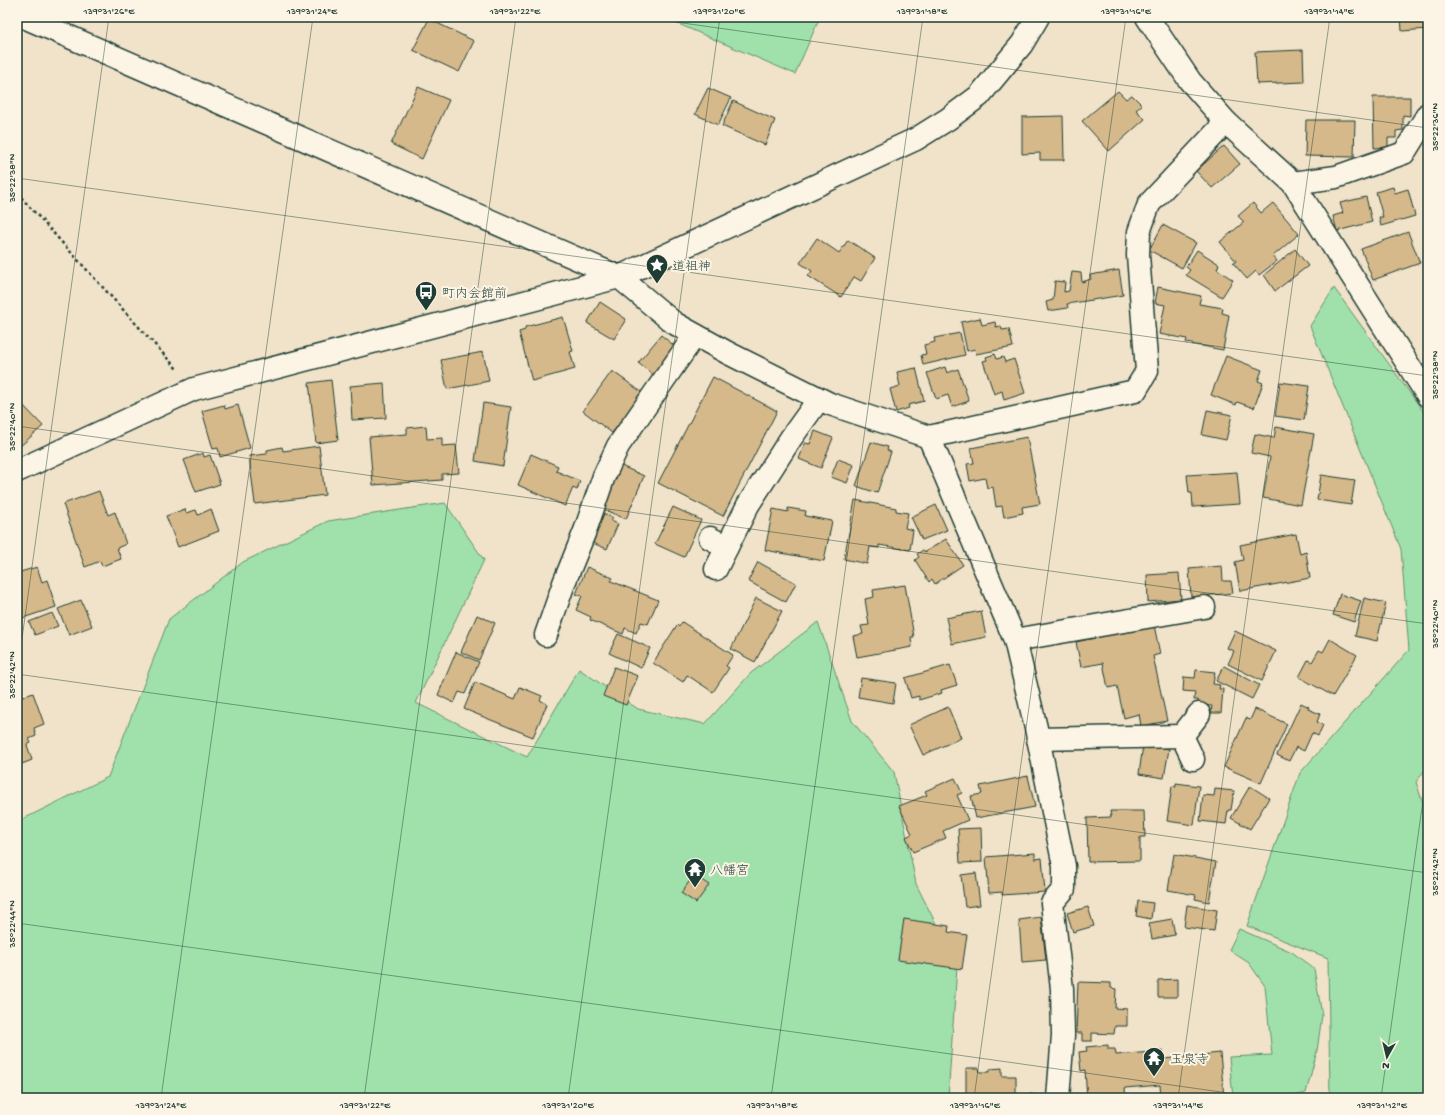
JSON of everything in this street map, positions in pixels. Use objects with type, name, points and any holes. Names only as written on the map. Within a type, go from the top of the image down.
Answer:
[{"type":"street","points":[[24,17],[619,277],[674,323],[728,353],[830,404],[929,437],[1135,391],[1147,371],[1138,255],[1139,232],[1149,204],[1226,122]]},
{"type":"street","points":[[17,471],[194,389],[619,277],[916,139],[948,119],[979,96],[1022,44],[1038,17]]},
{"type":"street","points":[[1147,17],[1190,81],[1226,122],[1293,183],[1428,396]]},
{"type":"street","points":[[1293,183],[1336,177],[1404,153],[1428,114]]},
{"type":"street","points":[[546,635],[604,476],[618,446],[695,335]]},
{"type":"street","points":[[716,569],[719,543],[748,505],[791,438],[819,398]]},
{"type":"street","points":[[929,437],[1015,640],[1038,739],[1064,866],[1064,889],[1052,903],[1062,989],[1063,1035],[1058,1098]]},
{"type":"street","points":[[1015,640],[1204,607]]},
{"type":"street","points":[[1182,736],[1199,714]]},
{"type":"street","points":[[1038,739],[1182,736]]},
{"type":"street","points":[[1182,736],[1193,759]]},
{"type":"path","points":[[17,193],[194,389]]},
{"type":"green space","points":[[662,17],[820,17],[795,74]]},
{"type":"green space","points":[[1334,288],[1428,418],[1428,766],[1416,782],[1428,819],[1428,1098],[1330,1098],[1328,958],[1247,926],[1300,773],[1409,650],[1401,549],[1310,326]]},
{"type":"green space","points":[[445,503],[484,560],[416,703],[527,757],[579,669],[638,709],[705,724],[751,673],[818,622],[852,721],[894,772],[916,884],[957,966],[948,1098],[17,1098],[17,822],[108,777],[169,619],[243,562],[328,521]]},
{"type":"green space","points":[[1239,929],[1292,952],[1314,969],[1322,1015],[1317,1051],[1306,1093],[1284,1098],[1233,1098],[1229,1057],[1272,1055],[1265,986],[1249,963],[1229,950]]},
{"type":"building","points":[[1401,17],[1428,17],[1428,29],[1402,31]]},
{"type":"building","points":[[429,19],[474,41],[459,72],[413,50]]},
{"type":"building","points":[[1303,50],[1304,82],[1257,84],[1255,52]]},
{"type":"building","points":[[418,87],[449,100],[422,159],[391,144]]},
{"type":"building","points":[[708,88],[731,98],[718,125],[695,114]]},
{"type":"building","points":[[1118,91],[1126,99],[1132,95],[1142,105],[1136,110],[1145,119],[1109,151],[1082,121]]},
{"type":"building","points":[[1373,97],[1410,97],[1410,116],[1403,115],[1403,130],[1396,131],[1396,138],[1388,138],[1388,147],[1374,148]]},
{"type":"building","points":[[733,101],[775,120],[765,145],[722,126]]},
{"type":"building","points":[[1063,116],[1064,160],[1040,160],[1040,153],[1022,154],[1022,117]]},
{"type":"building","points":[[1306,120],[1355,120],[1354,157],[1305,156]]},
{"type":"building","points":[[1224,146],[1240,164],[1212,188],[1196,171]]},
{"type":"building","points":[[1393,187],[1395,193],[1408,189],[1415,216],[1381,226],[1379,217],[1383,217],[1376,192]]},
{"type":"building","points":[[1366,197],[1372,222],[1337,231],[1333,216],[1343,213],[1340,203]]},
{"type":"building","points":[[1253,203],[1261,213],[1273,203],[1299,234],[1273,256],[1277,261],[1259,275],[1256,271],[1247,279],[1233,263],[1236,261],[1220,242],[1244,222],[1238,216]]},
{"type":"building","points":[[1163,225],[1196,243],[1182,268],[1149,250]]},
{"type":"building","points":[[1408,232],[1420,263],[1373,280],[1361,249]]},
{"type":"building","points":[[817,238],[839,253],[848,240],[875,258],[861,281],[854,277],[841,297],[808,276],[812,271],[800,263]]},
{"type":"building","points":[[1295,249],[1308,266],[1275,291],[1264,275]]},
{"type":"building","points":[[1197,250],[1219,264],[1217,269],[1233,280],[1222,297],[1186,275],[1190,270],[1186,267]]},
{"type":"building","points":[[1119,270],[1123,295],[1067,304],[1068,308],[1048,311],[1046,302],[1053,300],[1055,281],[1065,282],[1064,292],[1069,291],[1072,272],[1081,273],[1082,282],[1091,279],[1090,275]]},
{"type":"building","points":[[1158,287],[1201,296],[1199,304],[1223,308],[1222,313],[1229,315],[1223,350],[1186,343],[1187,339],[1159,334],[1165,305],[1155,303]]},
{"type":"building","points":[[600,302],[626,319],[614,339],[587,323]]},
{"type":"building","points":[[563,317],[573,351],[570,352],[575,369],[532,381],[519,332],[525,330],[525,327]]},
{"type":"building","points":[[980,318],[982,325],[995,322],[996,327],[1001,326],[1002,330],[1009,329],[1013,347],[976,354],[975,349],[967,351],[961,322]]},
{"type":"building","points":[[960,333],[965,355],[923,365],[921,355],[926,354],[924,345],[935,342],[934,338]]},
{"type":"building","points":[[661,335],[677,348],[655,376],[638,363]]},
{"type":"building","points":[[483,352],[489,381],[447,389],[441,360]]},
{"type":"building","points":[[995,354],[997,359],[1003,357],[1005,362],[1014,359],[1025,393],[1004,400],[1002,391],[994,394],[983,361],[987,360],[986,357]]},
{"type":"building","points":[[1226,356],[1262,370],[1258,381],[1263,383],[1254,408],[1237,402],[1236,405],[1211,395]]},
{"type":"building","points":[[945,367],[947,373],[958,369],[969,401],[952,407],[948,395],[936,399],[927,373]]},
{"type":"building","points":[[916,368],[924,401],[908,405],[909,408],[896,412],[890,389],[900,386],[897,372]]},
{"type":"building","points":[[612,371],[643,393],[612,433],[583,411]]},
{"type":"building","points":[[713,377],[777,411],[723,516],[658,483]]},
{"type":"building","points":[[331,380],[338,440],[316,443],[309,383]]},
{"type":"building","points":[[1280,382],[1309,386],[1304,420],[1275,416]]},
{"type":"building","points":[[384,383],[386,418],[352,420],[350,386]]},
{"type":"building","points":[[17,399],[43,426],[18,448],[17,447]]},
{"type":"building","points":[[483,403],[511,407],[503,466],[475,461]]},
{"type":"building","points":[[224,405],[225,409],[238,405],[250,448],[220,457],[218,448],[213,449],[202,411]]},
{"type":"building","points":[[1207,410],[1232,415],[1226,440],[1202,435]]},
{"type":"building","points":[[426,426],[427,439],[442,438],[442,446],[456,445],[459,473],[442,474],[442,480],[373,485],[369,437],[407,434],[407,428]]},
{"type":"building","points":[[1276,427],[1314,434],[1301,505],[1263,498],[1270,457],[1251,453],[1255,434],[1274,438]]},
{"type":"building","points":[[815,431],[833,438],[821,468],[799,459],[805,443],[810,444]]},
{"type":"building","points":[[1027,437],[1040,504],[1022,507],[1023,513],[1004,517],[1002,506],[996,507],[993,487],[987,488],[985,478],[970,481],[967,464],[974,463],[971,448]]},
{"type":"building","points":[[871,442],[888,447],[887,450],[891,452],[877,493],[856,486]]},
{"type":"building","points":[[319,446],[325,495],[255,504],[249,456],[267,454],[267,450],[282,447],[283,451]]},
{"type":"building","points":[[203,453],[204,457],[210,455],[220,484],[196,492],[184,460]]},
{"type":"building","points":[[531,454],[558,466],[556,471],[580,481],[577,490],[573,488],[565,506],[518,485]]},
{"type":"building","points":[[838,459],[854,465],[847,483],[831,477]]},
{"type":"building","points":[[619,465],[644,476],[626,519],[600,508]]},
{"type":"building","points":[[1237,472],[1240,504],[1193,507],[1192,493],[1189,493],[1187,475]]},
{"type":"building","points":[[1321,475],[1355,480],[1351,505],[1317,500]]},
{"type":"building","points":[[99,491],[108,515],[115,512],[126,544],[117,548],[121,559],[102,566],[100,561],[85,567],[63,504]]},
{"type":"building","points":[[855,500],[896,508],[896,511],[908,513],[905,528],[913,530],[910,550],[879,545],[879,548],[870,547],[867,564],[844,559]]},
{"type":"building","points":[[936,505],[947,530],[922,540],[911,517]]},
{"type":"building","points":[[673,507],[701,520],[684,557],[655,544]]},
{"type":"building","points":[[788,508],[806,511],[805,516],[832,521],[824,561],[765,550],[773,509],[788,512]]},
{"type":"building","points":[[185,509],[186,513],[196,510],[198,515],[211,509],[219,531],[178,547],[166,516]]},
{"type":"building","points":[[600,512],[613,518],[611,521],[618,524],[607,549],[588,541]]},
{"type":"building","points":[[1296,534],[1300,554],[1306,552],[1310,578],[1240,591],[1235,562],[1243,560],[1240,545]]},
{"type":"building","points":[[946,539],[963,565],[935,584],[932,579],[929,582],[915,560],[919,557],[917,554],[923,550],[925,552]]},
{"type":"building","points":[[758,562],[796,583],[786,602],[748,581]]},
{"type":"building","points":[[1222,566],[1223,581],[1231,581],[1233,593],[1191,597],[1189,569]]},
{"type":"building","points":[[37,567],[42,582],[47,580],[56,607],[17,620],[17,573]]},
{"type":"building","points":[[587,567],[613,578],[611,581],[658,600],[648,624],[641,622],[636,633],[625,628],[623,634],[590,620],[591,617],[576,610],[582,596],[576,594]]},
{"type":"building","points":[[1179,573],[1181,599],[1148,602],[1147,575]]},
{"type":"building","points":[[905,585],[914,637],[911,637],[912,647],[857,657],[853,636],[863,634],[861,626],[869,625],[865,599],[874,597],[873,590]]},
{"type":"building","points":[[1340,594],[1361,601],[1354,622],[1333,615]]},
{"type":"building","points":[[756,598],[782,611],[755,662],[731,649]]},
{"type":"building","points":[[1364,598],[1386,603],[1377,641],[1355,636]]},
{"type":"building","points":[[81,600],[92,626],[69,635],[58,609]]},
{"type":"building","points":[[981,611],[986,637],[952,644],[946,618]]},
{"type":"building","points":[[52,613],[58,626],[35,635],[29,622]]},
{"type":"building","points":[[477,615],[495,623],[479,660],[461,652]]},
{"type":"building","points":[[682,622],[733,655],[726,666],[729,668],[713,692],[687,675],[683,682],[653,663],[677,625],[679,627]]},
{"type":"building","points":[[1154,625],[1160,654],[1153,656],[1167,721],[1141,726],[1139,714],[1124,718],[1117,686],[1108,688],[1103,663],[1081,667],[1076,642]]},
{"type":"building","points":[[1235,631],[1276,651],[1262,681],[1228,664],[1234,651],[1227,648]]},
{"type":"building","points":[[618,634],[650,648],[641,668],[609,653]]},
{"type":"building","points":[[1330,639],[1357,655],[1333,696],[1299,677],[1308,660],[1312,662],[1319,650],[1323,652]]},
{"type":"building","points":[[456,652],[479,662],[465,694],[459,692],[454,703],[438,695]]},
{"type":"building","points":[[950,665],[957,685],[941,690],[942,693],[919,700],[919,696],[911,698],[905,678]]},
{"type":"building","points":[[1224,666],[1259,685],[1252,699],[1216,681]]},
{"type":"building","points":[[614,667],[638,676],[626,705],[603,696]]},
{"type":"building","points":[[1196,670],[1215,672],[1213,684],[1220,685],[1219,689],[1223,689],[1221,713],[1211,713],[1212,706],[1198,705],[1198,700],[1194,700],[1195,692],[1183,691],[1184,677],[1195,678]]},
{"type":"building","points":[[861,678],[896,683],[893,703],[858,697]]},
{"type":"building","points":[[475,682],[515,699],[520,687],[542,696],[540,700],[547,704],[533,737],[464,709]]},
{"type":"building","points":[[33,693],[44,724],[34,728],[36,736],[29,739],[31,743],[27,745],[32,760],[17,766],[17,699]]},
{"type":"building","points":[[1301,703],[1309,707],[1308,709],[1320,714],[1317,722],[1323,725],[1318,736],[1312,733],[1304,751],[1296,747],[1289,761],[1277,755]]},
{"type":"building","points":[[948,707],[961,738],[923,755],[909,725]]},
{"type":"building","points":[[1255,709],[1287,724],[1261,783],[1224,767],[1246,718],[1250,720]]},
{"type":"building","points":[[1143,745],[1169,749],[1164,778],[1139,774]]},
{"type":"building","points":[[1028,776],[1035,807],[976,818],[971,796],[982,794],[980,786]]},
{"type":"building","points":[[955,778],[962,793],[957,795],[968,820],[943,831],[946,838],[913,852],[906,837],[912,834],[899,806],[927,795],[925,791]]},
{"type":"building","points":[[1176,783],[1199,786],[1194,825],[1167,821],[1172,786],[1176,787]]},
{"type":"building","points":[[1250,786],[1269,798],[1250,829],[1231,818]]},
{"type":"building","points":[[1215,789],[1234,791],[1231,810],[1228,810],[1226,824],[1200,821],[1203,795],[1214,796]]},
{"type":"building","points":[[1110,811],[1144,811],[1145,837],[1140,837],[1140,861],[1088,862],[1087,818],[1111,817]]},
{"type":"building","points":[[981,828],[982,862],[960,863],[958,829]]},
{"type":"building","points":[[1035,853],[1035,859],[1042,858],[1045,892],[1002,895],[1002,892],[989,893],[986,857]]},
{"type":"building","points":[[1174,854],[1216,862],[1209,902],[1195,899],[1196,895],[1168,890]]},
{"type":"building","points":[[976,873],[980,905],[965,907],[961,875]]},
{"type":"building","points":[[694,875],[709,885],[696,903],[681,893]]},
{"type":"building","points":[[1138,901],[1153,903],[1151,919],[1136,916]]},
{"type":"building","points":[[1187,905],[1217,910],[1214,931],[1184,927]]},
{"type":"building","points":[[1088,907],[1094,926],[1073,932],[1067,913]]},
{"type":"building","points":[[1041,917],[1046,960],[1022,962],[1019,920]]},
{"type":"building","points":[[904,919],[949,926],[948,932],[967,935],[962,969],[898,960]]},
{"type":"building","points":[[1172,919],[1175,935],[1152,939],[1149,923]]},
{"type":"building","points":[[1177,979],[1177,997],[1158,997],[1158,980]]},
{"type":"building","points":[[1078,982],[1111,983],[1111,988],[1116,989],[1115,1008],[1127,1009],[1127,1026],[1115,1026],[1114,1034],[1092,1033],[1092,1041],[1082,1041],[1082,1033],[1076,1033]]},
{"type":"building","name":"玉泉寺","points":[[1108,1045],[1108,1049],[1115,1049],[1116,1055],[1163,1051],[1164,1059],[1220,1053],[1224,1098],[1161,1098],[1160,1085],[1125,1088],[1126,1098],[1087,1098],[1085,1070],[1081,1071],[1079,1052],[1087,1051],[1086,1047]]},
{"type":"building","points":[[966,1068],[979,1068],[980,1072],[990,1072],[990,1069],[1002,1068],[1002,1076],[1016,1076],[1016,1098],[966,1098]]},
{"type":"building","points":[[1030,1094],[1044,1096],[1044,1098],[1029,1098]]},
{"type":"place","name":"道祖神","points":[[657,284]]},
{"type":"place","name":"町内会館前","points":[[426,312]]},
{"type":"place","name":"八幡宮","points":[[695,888]]},
{"type":"place","name":"玉泉寺","points":[[1154,1078]]}]
